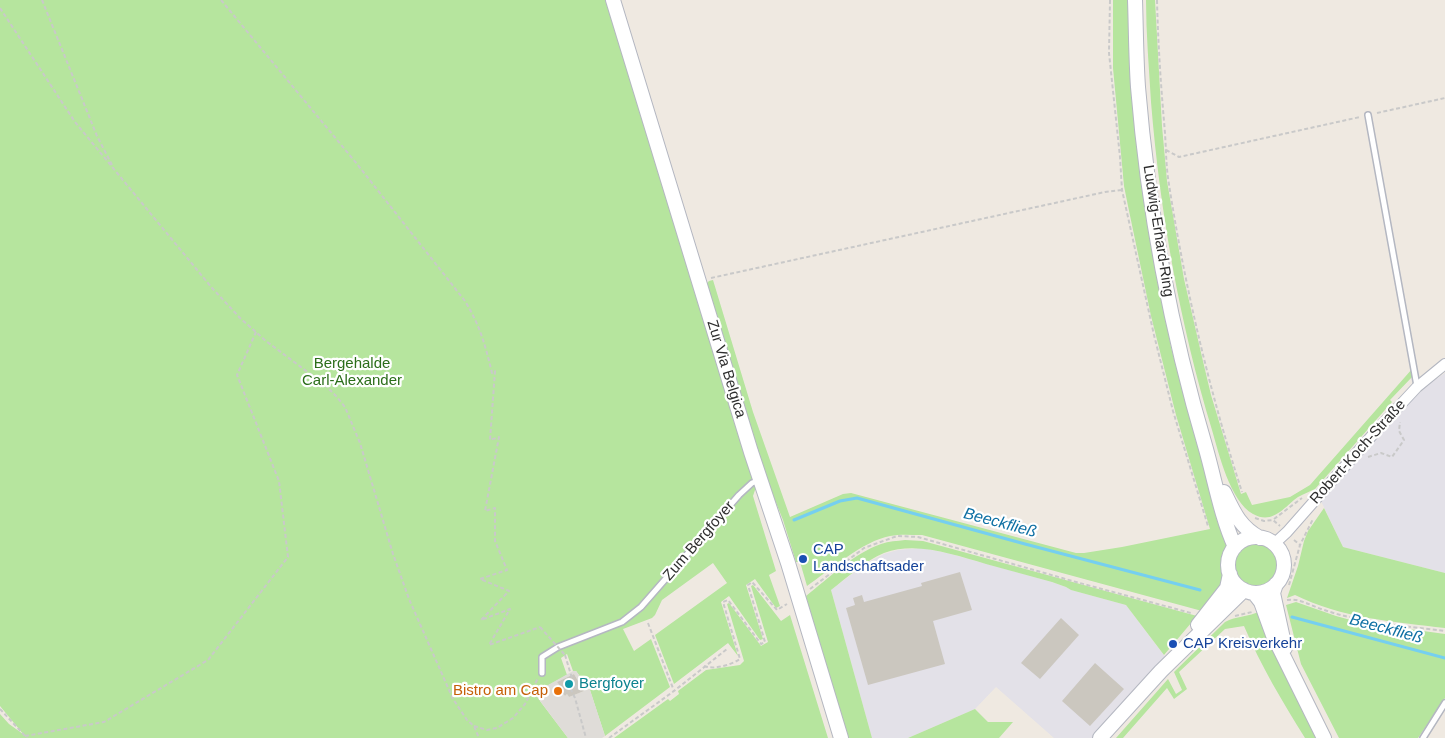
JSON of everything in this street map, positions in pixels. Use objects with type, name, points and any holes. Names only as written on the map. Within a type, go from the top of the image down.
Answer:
[{"type":"street","name":"Zur Via Belgica","points":[[613,0],[761,480],[794,600],[841,738]]},
{"type":"street","name":"Ludwig-Erhard-Ring","points":[[1135,0],[1138,87],[1159,252],[1176,334],[1223,512],[1235,547]]},
{"type":"street","name":"Robert-Koch-Straße","points":[[1274,544],[1287,532],[1417,387],[1445,364]]},
{"type":"street","name":"Ludwig-Erhard-Ring","points":[[1208,457],[1232,509],[1242,525],[1260,538]]},
{"type":"street","points":[[1100,738],[1162,671],[1227,588],[1230,574],[1229,560],[1235,547],[1242,541],[1260,538],[1274,544],[1280,551],[1284,568],[1281,577],[1282,590]]},
{"type":"street","points":[[1230,574],[1236,584],[1261,602],[1273,635],[1324,738]]},
{"type":"street","points":[[1162,671],[1249,592],[1282,590]]},
{"type":"street","points":[[1282,590],[1273,594],[1288,664]]},
{"type":"lane","points":[[1368,115],[1417,387]]},
{"type":"lane","name":"Zum Bergfoyer","points":[[542,673],[542,658],[553,650],[622,622],[642,607],[739,495],[752,483],[761,480]]},
{"type":"lane","points":[[1423,738],[1445,703]]},
{"type":"path","points":[[42,0],[114,170]]},
{"type":"path","points":[[221,0],[357,164],[464,301],[477,322],[492,372],[495,371],[490,440],[499,437],[485,510],[495,508],[494,541],[507,570],[480,579],[509,592],[481,620],[510,608],[489,645],[540,627],[565,655],[571,675],[578,689],[567,681],[575,698],[586,738]]},
{"type":"path","points":[[1110,0],[1110,54],[1122,190],[1154,335],[1171,401],[1208,526]]},
{"type":"path","points":[[1157,0],[1158,44],[1168,176],[1188,285],[1226,443],[1242,492]]},
{"type":"path","points":[[0,8],[75,122],[212,288],[240,318],[325,385],[345,407],[360,443],[393,554],[409,599],[453,699],[467,720],[474,726],[487,730],[497,728],[513,718],[525,704],[535,680],[542,673]]},
{"type":"path","points":[[1166,150],[1179,157],[1445,98]]},
{"type":"path","points":[[699,280],[1122,190]]},
{"type":"path","points":[[0,710],[26,737],[104,722],[208,660],[288,557],[279,481],[237,375],[256,332]]},
{"type":"path","points":[[1366,458],[1380,453],[1392,457],[1404,440],[1399,431],[1400,417]]},
{"type":"path","points":[[1250,515],[1264,521],[1273,520],[1306,495],[1318,497]]},
{"type":"path","points":[[1273,520],[1300,545],[1293,574],[1282,590],[1284,601],[1295,599],[1322,610],[1345,616],[1445,631]]},
{"type":"path","points":[[704,666],[709,668],[733,663],[740,659],[723,602],[728,600],[761,644],[765,642],[748,584],[752,582],[776,610],[794,600],[864,548],[897,536],[918,537],[1205,616]]},
{"type":"path","points":[[1230,617],[1263,608]]},
{"type":"path","points":[[648,623],[674,691]]},
{"type":"path","points":[[609,738],[674,691],[727,649]]},
{"type":"path","points":[[474,726],[479,738]]},
{"type":"shaded area","points":[[1445,373],[1445,573],[1343,547],[1321,501],[1391,420],[1429,384]]},
{"type":"shaded area","points":[[921,548],[947,553],[1052,582],[1071,590],[1126,605],[1166,658],[1094,738],[1054,738],[996,687],[975,709],[908,738],[872,738],[831,590],[865,564],[884,554],[898,550]]},
{"type":"shaded area","points":[[576,671],[590,690],[605,736],[602,738],[568,738],[534,693]],"holes":[[[574,674],[584,691],[569,697],[567,694],[565,696],[557,682]]]},
{"type":"green space","name":"Bergehalde Carl-Alexander","points":[[0,0],[606,0],[756,487],[753,496],[776,571],[769,575],[780,606],[776,608],[755,579],[746,585],[763,639],[760,640],[729,596],[721,602],[738,656],[728,643],[674,684],[655,635],[727,583],[713,563],[662,600],[652,618],[623,629],[634,651],[651,639],[670,687],[605,736],[590,690],[576,671],[573,671],[567,654],[561,658],[567,675],[543,688],[540,701],[568,738],[0,738],[0,714],[9,724],[23,734],[0,706]]},
{"type":"green space","points":[[1113,0],[1129,0],[1134,121],[1141,182],[1171,347],[1196,441],[1227,542],[1222,569],[1224,578],[1222,584],[1202,611],[922,535],[898,535],[880,539],[858,550],[807,586],[800,562],[796,562],[783,520],[766,478],[705,285],[709,281],[713,280],[753,412],[790,517],[843,494],[851,493],[1076,553],[1122,547],[1210,529],[1176,415],[1151,316],[1124,186],[1113,68]]},
{"type":"green space","points":[[1146,0],[1155,0],[1167,181],[1184,279],[1211,395],[1241,494],[1246,492],[1252,505],[1290,497],[1310,485],[1412,369],[1413,376],[1390,400],[1392,402],[1315,489],[1298,497],[1283,510],[1272,516],[1260,517],[1245,508],[1226,476],[1190,350],[1173,268],[1160,185],[1151,102]]},
{"type":"green space","points":[[1324,508],[1343,547],[1445,573],[1445,628],[1368,618],[1331,609],[1295,595],[1287,598],[1308,531]]},
{"type":"green space","points":[[905,540],[923,541],[1197,616],[1164,655],[1126,605],[948,553],[909,548],[884,553],[863,565],[831,590],[872,738],[844,738],[806,596],[842,567],[871,548],[884,543]]},
{"type":"green space","points":[[1256,542],[1268,546],[1274,552],[1278,564],[1274,576],[1268,582],[1256,586],[1244,582],[1238,576],[1234,564],[1238,552],[1244,546]]},
{"type":"green space","points":[[753,585],[781,621],[790,615],[828,738],[614,738],[668,699],[670,701],[679,694],[678,691],[706,670],[740,665],[744,661],[727,604],[729,603],[761,646],[768,642],[751,586]]},
{"type":"green space","points":[[1296,602],[1358,622],[1445,634],[1445,698],[1418,738],[1339,738],[1301,664],[1286,605]]},
{"type":"green space","points":[[1260,611],[1268,638],[1316,738],[1305,738],[1272,683],[1244,626],[1225,629],[1179,672],[1187,689],[1174,699],[1167,688],[1123,738],[1116,738],[1168,679],[1176,694],[1182,690],[1174,672],[1225,622]]},
{"type":"green space","points":[[975,709],[988,722],[1013,722],[999,738],[908,738]]},
{"type":"building","points":[[960,572],[972,610],[933,621],[945,664],[868,685],[846,608],[855,605],[853,598],[862,595],[864,602],[922,586],[921,583]]},
{"type":"building","points":[[1061,618],[1079,635],[1040,679],[1021,663]]},
{"type":"building","points":[[1095,663],[1124,689],[1090,726],[1062,701]]},
{"type":"building","name":"Bergfoyer","points":[[574,674],[584,691],[569,697],[567,694],[565,696],[558,687],[560,686],[557,682]]},
{"type":"waterway","name":"Beeckfließ","points":[[794,520],[840,501],[857,498],[1200,590]]},
{"type":"waterway","name":"Beeckfließ","points":[[1292,617],[1445,658]]},
{"type":"place","name":"CAP Landschaftsader","points":[[803,559]]},
{"type":"place","name":"CAP Kreisverkehr","points":[[1173,644]]},
{"type":"place","name":"Bergfoyer","points":[[569,684]]},
{"type":"place","name":"Bistro am Cap","points":[[558,691]]}]
